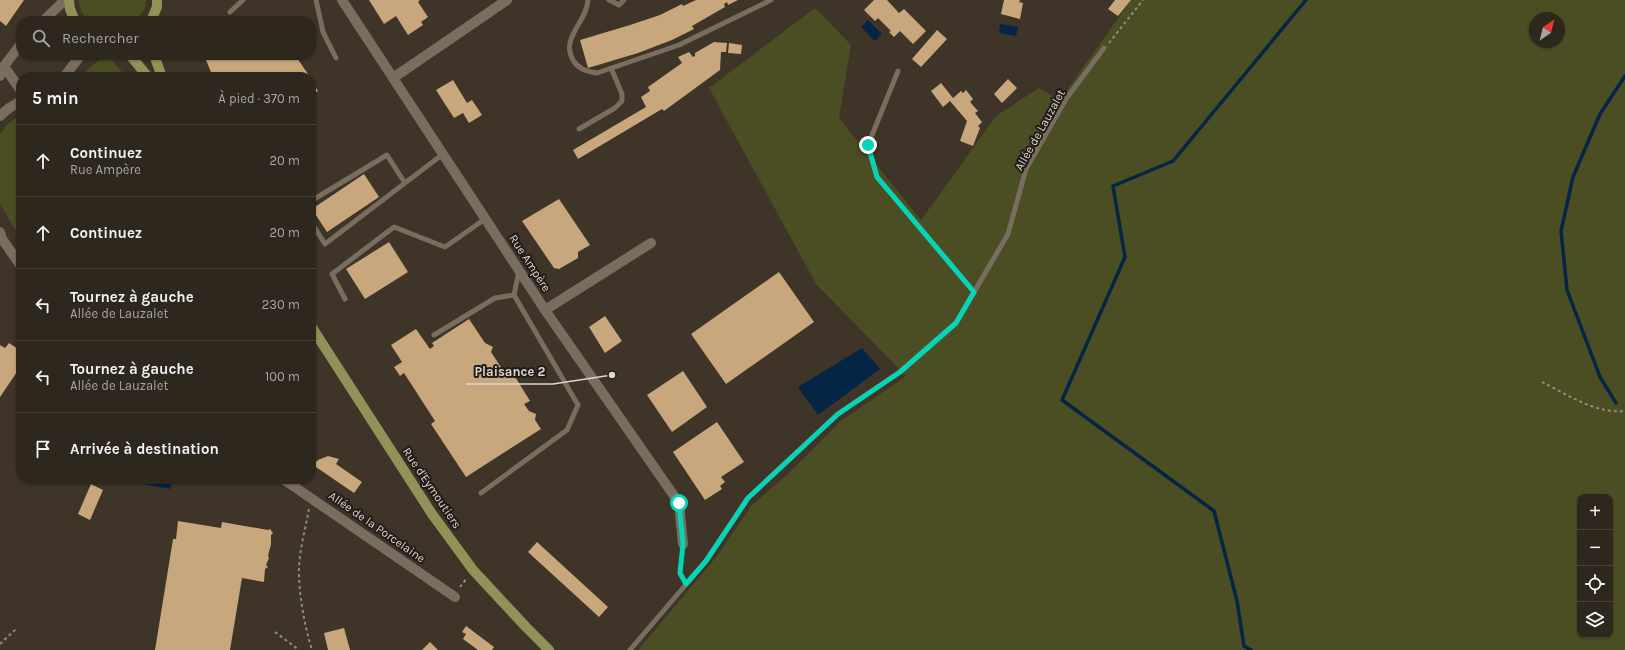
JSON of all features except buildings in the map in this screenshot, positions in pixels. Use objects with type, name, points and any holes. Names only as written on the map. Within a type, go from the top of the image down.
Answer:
[{"type":"main road","points":[[69,0],[73,16]]},
{"type":"main road","points":[[153,16],[157,7],[157,0]]},
{"type":"main road","points":[[134,60],[144,72]]},
{"type":"main road","points":[[156,60],[160,72]]},
{"type":"main road","name":"Rue d'Eymoutiers","points":[[316,334],[432,514],[473,570],[526,628],[549,650]]},
{"type":"street","points":[[48,16],[65,0]]},
{"type":"street","name":"Rue Ampère","points":[[342,0],[545,310],[679,503],[683,544]]},
{"type":"street","points":[[393,78],[507,0]]},
{"type":"street","points":[[16,51],[2,71],[16,86]]},
{"type":"street","points":[[68,72],[77,60]]},
{"type":"street","points":[[0,116],[9,108],[16,104]]},
{"type":"street","points":[[0,232],[2,239],[16,259]]},
{"type":"street","points":[[545,310],[651,244]]},
{"type":"street","name":"Allée de la Porcelaine","points":[[290,484],[454,597]]},
{"type":"lane","points":[[230,12],[243,0]]},
{"type":"lane","points":[[316,0],[323,32],[336,58]]},
{"type":"lane","points":[[588,0],[588,6],[583,18],[570,39],[568,47],[574,63],[586,72],[597,73],[679,45],[767,1]]},
{"type":"lane","points":[[609,0],[619,5],[624,0]]},
{"type":"lane","name":"Allée de Lauzalet","points":[[630,650],[706,561],[748,498],[838,414],[900,372],[956,323],[1008,234],[1026,169],[1066,99],[1104,48]]},
{"type":"lane","points":[[579,129],[615,108],[622,101],[622,94],[611,68]]},
{"type":"lane","points":[[898,71],[868,145],[877,177],[974,292]]},
{"type":"lane","points":[[316,230],[325,244],[443,154]]},
{"type":"lane","points":[[316,197],[387,155],[405,183]]},
{"type":"lane","points":[[345,299],[332,274],[394,227],[445,247],[485,219]]},
{"type":"lane","points":[[481,493],[567,430],[578,405],[514,295],[519,271]]},
{"type":"lane","points":[[434,335],[495,298],[514,295]]},
{"type":"path","points":[[1104,48],[1143,0]]},
{"type":"path","points":[[1542,382],[1588,405],[1612,412],[1625,411]]},
{"type":"path","points":[[311,498],[300,557],[299,576],[307,635],[312,650]]},
{"type":"path","points":[[683,544],[680,573],[686,584]]},
{"type":"path","points":[[454,597],[473,570]]},
{"type":"path","points":[[0,644],[16,629]]},
{"type":"path","points":[[275,632],[299,650]]},
{"type":"green space","points":[[78,0],[146,0],[145,8],[139,16],[84,16]]},
{"type":"green space","points":[[1131,0],[1625,0],[1625,650],[638,650],[717,556],[752,505],[788,474],[841,421],[906,376],[816,284],[709,88],[815,8],[851,45],[839,118],[921,220],[996,116],[1039,88],[1060,100]]},
{"type":"green space","points":[[99,60],[112,60],[122,72],[86,72]]},
{"type":"green space","points":[[16,118],[16,231],[0,204],[0,134],[7,124]]},
{"type":"water","points":[[868,20],[882,34],[875,41],[861,27]]},
{"type":"water","points":[[1000,24],[1018,27],[1016,36],[999,33]]},
{"type":"water","points":[[862,348],[880,369],[818,415],[798,387]]},
{"type":"water","points":[[142,484],[171,484],[170,489]]},
{"type":"waterway","points":[[1251,650],[1244,646],[1237,601],[1214,511],[1062,400],[1125,257],[1113,186],[1173,161],[1306,0]]},
{"type":"waterway","points":[[1616,403],[1600,377],[1567,290],[1561,231],[1573,177],[1600,114],[1625,76]]},
{"type":"place","name":"Plaisance 2","points":[[612,375]]},
{"type":"route","points":[[679,503],[683,544],[680,573],[686,584],[706,561],[748,498],[838,414],[900,372],[956,323],[974,292],[877,177],[868,145]]}]
